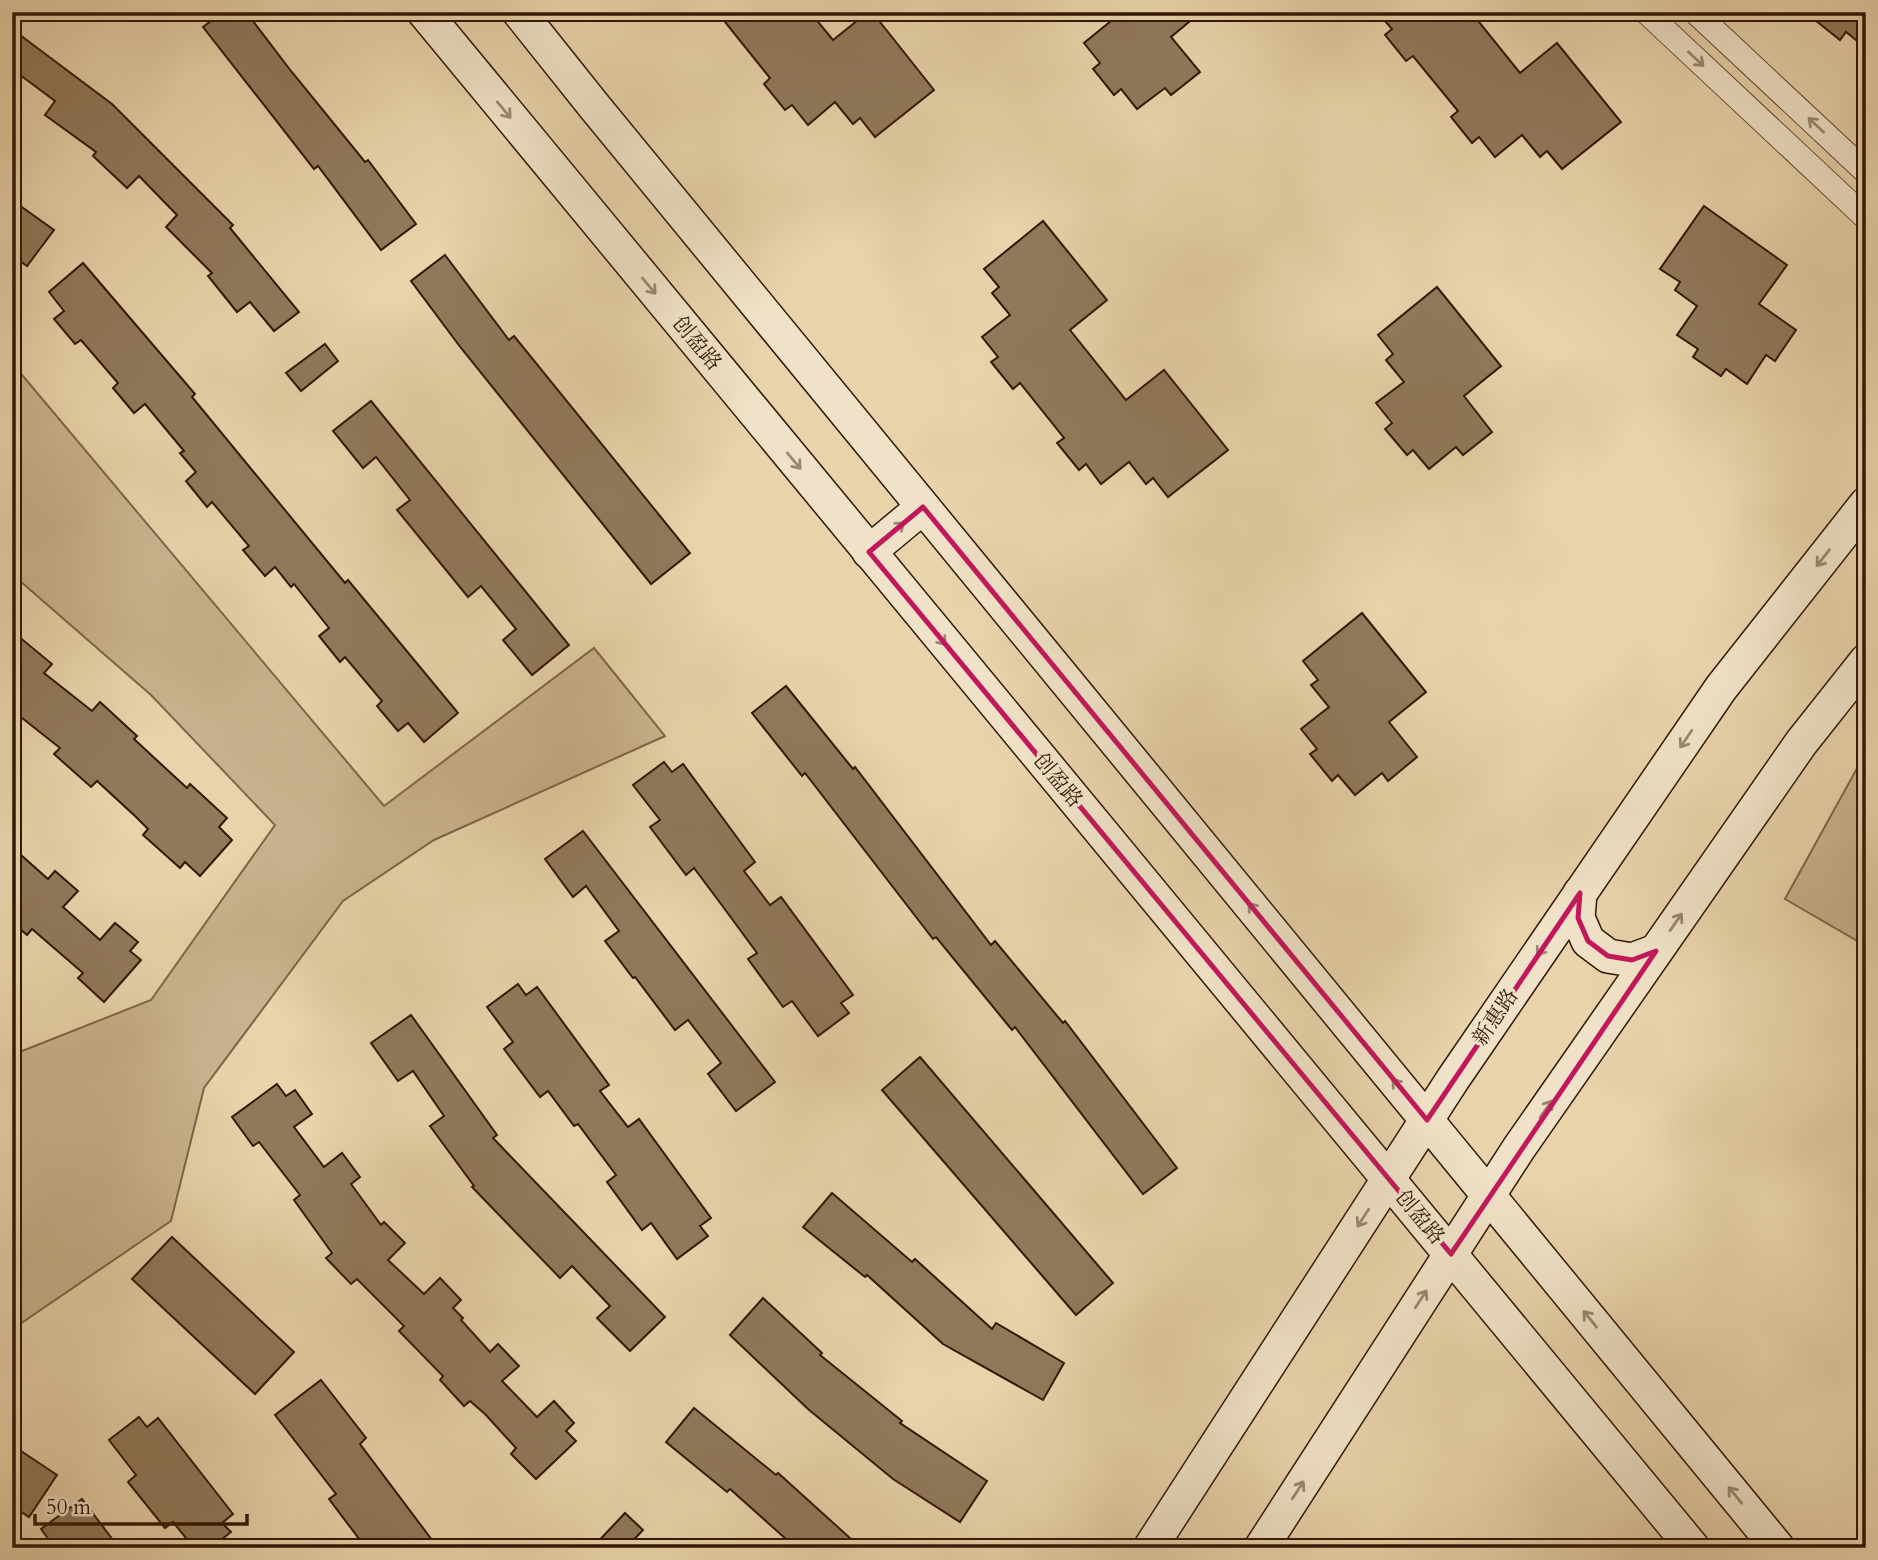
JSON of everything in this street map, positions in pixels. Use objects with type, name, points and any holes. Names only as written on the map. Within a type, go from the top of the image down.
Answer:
[{"type":"street","name":"创盈路","points":[[424,12],[1693,1548]]},
{"type":"street","points":[[519,12],[1778,1548]]},
{"type":"street","points":[[1646,12],[1866,218]]},
{"type":"street","points":[[1695,12],[1866,172]]},
{"type":"street","name":"新惠路","points":[[1150,1548],[1388,1179],[1580,893],[1721,688],[1866,504]]},
{"type":"street","points":[[869,552],[923,507]]},
{"type":"street","points":[[1261,1548],[1489,1195],[1801,743],[1866,661]]},
{"type":"street","points":[[1580,893],[1578,918],[1588,941],[1608,957],[1632,960],[1656,951]]},
{"type":"highlighted area","points":[[923,507],[1427,1120],[1580,893],[1578,918],[1588,941],[1608,956],[1632,960],[1656,951],[1451,1254],[1388,1179],[869,552]]},
{"type":"shaded area","points":[[12,363],[384,806],[594,648],[665,736],[434,840],[343,901],[204,1088],[171,1221],[17,1326],[12,1326],[12,1055],[151,1000],[275,825],[151,695],[12,574]]},
{"type":"shaded area","points":[[1866,752],[1866,946],[1785,899]]},
{"type":"building","points":[[223,12],[246,12],[365,162],[368,160],[416,224],[381,250],[318,166],[314,169],[203,27]]},
{"type":"building","points":[[717,12],[810,12],[833,40],[868,12],[872,12],[934,90],[875,137],[860,118],[853,124],[835,102],[808,125],[792,105],[785,110],[764,84],[770,78]]},
{"type":"building","points":[[1122,12],[1201,12],[1171,37],[1200,72],[1171,95],[1165,88],[1137,109],[1121,89],[1114,95],[1093,69],[1100,63],[1084,43]]},
{"type":"building","points":[[1377,12],[1471,12],[1520,73],[1557,43],[1621,122],[1562,169],[1547,151],[1540,157],[1522,135],[1495,157],[1479,137],[1472,143],[1451,117],[1458,111],[1413,56],[1406,61],[1385,35],[1392,29]]},
{"type":"building","points":[[1805,12],[1866,12],[1866,48],[1846,32],[1840,40]]},
{"type":"building","points":[[12,29],[112,104],[233,225],[230,228],[299,312],[274,331],[250,302],[237,312],[208,276],[212,273],[166,227],[177,215],[139,176],[127,188],[93,156],[96,152],[45,115],[55,101],[12,69]]},
{"type":"building","points":[[12,200],[54,230],[27,266],[12,255]]},
{"type":"building","points":[[1704,206],[1787,265],[1759,304],[1796,330],[1775,361],[1766,355],[1747,384],[1726,369],[1721,376],[1693,357],[1698,349],[1677,335],[1697,306],[1675,290],[1680,282],[1660,269]]},
{"type":"building","points":[[1043,221],[1107,300],[1070,330],[1126,400],[1164,370],[1228,450],[1168,497],[1153,478],[1146,484],[1129,462],[1101,484],[1086,464],[1079,470],[1057,443],[1064,438],[1020,383],[1013,389],[991,362],[998,357],[982,337],[1010,315],[992,293],[999,287],[984,269]]},
{"type":"building","points":[[445,255],[509,340],[514,336],[690,553],[651,584],[461,348],[411,281]]},
{"type":"building","points":[[83,263],[195,394],[192,397],[345,583],[348,580],[458,713],[424,742],[408,723],[398,731],[377,706],[382,701],[345,657],[340,662],[319,636],[329,628],[294,584],[291,587],[275,567],[265,576],[243,550],[249,546],[212,502],[207,507],[186,481],[196,472],[180,453],[184,451],[145,404],[134,413],[113,388],[118,383],[81,340],[75,344],[54,319],[64,311],[49,292]]},
{"type":"building","points":[[1437,287],[1501,366],[1464,396],[1492,432],[1463,455],[1456,447],[1429,469],[1413,450],[1407,455],[1385,429],[1392,423],[1376,403],[1404,382],[1386,360],[1393,354],[1378,335]]},
{"type":"building","points":[[325,344],[338,361],[301,391],[286,373]]},
{"type":"building","points":[[371,401],[569,645],[532,675],[503,640],[516,629],[481,586],[468,597],[397,510],[410,500],[376,457],[363,468],[333,431]]},
{"type":"building","points":[[1362,613],[1426,692],[1389,722],[1417,757],[1388,781],[1382,773],[1355,795],[1338,775],[1332,781],[1310,754],[1317,749],[1301,729],[1329,707],[1311,685],[1318,680],[1303,661]]},
{"type":"building","points":[[12,631],[52,664],[44,673],[92,711],[100,702],[137,736],[134,739],[187,788],[190,784],[227,818],[219,827],[232,840],[200,876],[185,862],[180,868],[143,835],[148,829],[135,816],[97,781],[91,787],[54,754],[60,748],[12,710]]},
{"type":"building","points":[[786,686],[853,769],[855,767],[991,945],[995,941],[1063,1023],[1065,1021],[1177,1168],[1143,1194],[1015,1027],[1012,1030],[936,937],[933,939],[805,773],[802,776],[752,713]]},
{"type":"building","points":[[664,762],[672,772],[683,764],[755,862],[744,871],[770,905],[781,897],[853,995],[841,1003],[849,1013],[818,1036],[792,1001],[783,1007],[748,959],[757,953],[721,904],[694,868],[686,875],[650,827],[660,820],[633,785]]},
{"type":"building","points":[[583,831],[775,1082],[736,1111],[708,1074],[721,1063],[688,1020],[675,1030],[635,977],[633,978],[605,941],[619,931],[586,886],[573,897],[545,859]]},
{"type":"building","points":[[12,847],[48,879],[55,871],[78,891],[63,907],[100,940],[115,923],[138,942],[130,951],[141,960],[104,1002],[78,978],[83,973],[32,929],[27,935],[12,922]]},
{"type":"building","points":[[518,984],[526,995],[537,987],[609,1085],[600,1091],[628,1127],[639,1119],[711,1218],[700,1226],[708,1236],[677,1259],[651,1223],[642,1230],[607,1182],[616,1175],[578,1124],[574,1126],[548,1091],[540,1097],[504,1049],[513,1042],[487,1007]]},
{"type":"building","points":[[411,1015],[497,1135],[493,1138],[665,1317],[630,1351],[597,1318],[610,1306],[572,1266],[560,1278],[472,1187],[474,1186],[430,1126],[444,1116],[413,1071],[398,1081],[371,1043]]},
{"type":"building","points":[[920,1057],[1113,1283],[1076,1315],[882,1090]]},
{"type":"building","points":[[277,1084],[286,1096],[295,1090],[312,1114],[294,1127],[324,1167],[342,1153],[360,1177],[351,1184],[381,1225],[384,1222],[405,1243],[388,1260],[424,1294],[440,1278],[461,1300],[453,1308],[463,1318],[461,1320],[490,1352],[498,1344],[519,1366],[502,1381],[537,1417],[554,1401],[574,1423],[566,1431],[576,1441],[536,1479],[511,1454],[516,1448],[485,1414],[470,1401],[464,1406],[440,1380],[443,1376],[399,1331],[404,1326],[357,1279],[351,1284],[326,1258],[332,1253],[294,1200],[300,1195],[259,1142],[253,1146],[232,1117]]},
{"type":"building","points":[[832,1193],[912,1262],[915,1259],[992,1329],[996,1323],[1064,1363],[1043,1400],[943,1344],[867,1275],[865,1277],[803,1227]]},
{"type":"building","points":[[172,1237],[294,1352],[255,1394],[132,1279]]},
{"type":"building","points":[[763,1298],[822,1353],[820,1355],[902,1421],[900,1423],[987,1481],[960,1522],[893,1479],[808,1409],[730,1335]]},
{"type":"building","points":[[321,1380],[366,1438],[360,1444],[438,1548],[366,1548],[329,1499],[336,1494],[275,1415]]},
{"type":"building","points":[[694,1408],[776,1475],[778,1473],[861,1548],[796,1548],[730,1489],[727,1492],[666,1442]]},
{"type":"building","points":[[139,1417],[147,1427],[158,1418],[233,1514],[222,1523],[231,1532],[211,1548],[194,1548],[173,1522],[165,1528],[128,1482],[136,1475],[109,1440]]},
{"type":"building","points":[[12,1445],[57,1475],[29,1517],[12,1506]]},
{"type":"building","points":[[82,1499],[119,1548],[55,1548],[41,1529]]},
{"type":"building","points":[[625,1513],[643,1530],[626,1548],[592,1548]]}]
